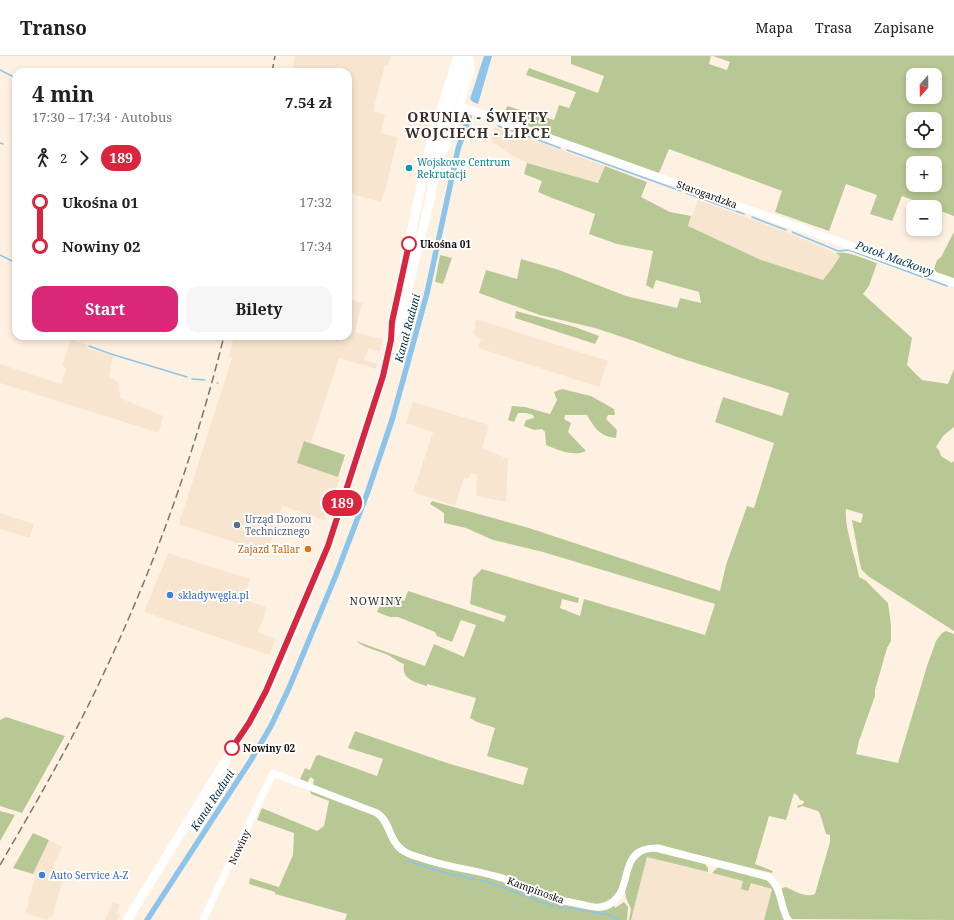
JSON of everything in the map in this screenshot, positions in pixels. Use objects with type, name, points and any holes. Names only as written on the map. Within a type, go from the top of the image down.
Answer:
[{"type":"main road","points":[[126,920],[249,723],[269,685],[328,546],[383,376],[391,340],[392,322],[426,165],[436,125],[458,56]]},
{"type":"main road","points":[[426,165],[443,152],[446,147],[471,69],[468,56]]},
{"type":"main road","points":[[391,340],[399,324],[430,200],[449,108],[468,56]]},
{"type":"main road","name":"Starogardzka","points":[[460,106],[954,283]]},
{"type":"street","name":"Nowiny","points":[[203,920],[273,773]]},
{"type":"street","name":"Kampinoska","points":[[273,773],[377,813],[384,821],[394,842],[405,852],[442,865],[498,876],[552,898],[592,907],[602,907],[608,905],[614,901],[621,891],[626,878],[628,865],[633,856],[644,849],[658,848],[768,877],[776,885],[788,920]]},
{"type":"shaded area","points":[[295,56],[391,56],[388,66],[385,65],[373,111],[385,115],[381,133],[398,137],[385,192],[381,202],[352,194],[352,68],[293,68]]},
{"type":"shaded area","points":[[494,127],[605,166],[598,183],[527,163],[508,153],[491,142]]},
{"type":"shaded area","points":[[698,200],[789,233],[840,255],[823,280],[761,260],[688,226]]},
{"type":"shaded area","points":[[352,300],[362,303],[355,332],[383,339],[380,352],[369,348],[364,360],[377,364],[376,369],[339,358],[311,443],[305,441],[297,463],[340,477],[324,520],[283,506],[267,553],[179,524],[232,358],[229,357],[233,340],[352,340]]},
{"type":"shaded area","points":[[476,319],[608,361],[599,387],[478,348],[481,339],[473,334],[476,326],[474,325]]},
{"type":"shaded area","points":[[71,340],[87,345],[88,348],[113,356],[109,377],[119,382],[120,398],[163,416],[159,433],[0,383],[0,364],[61,384],[66,368],[62,366]]},
{"type":"shaded area","points":[[413,402],[489,425],[482,448],[508,459],[506,502],[476,496],[477,475],[471,473],[468,479],[464,478],[455,506],[413,492],[433,432],[406,423]]},
{"type":"shaded area","points":[[0,513],[34,524],[30,538],[0,529]]},
{"type":"shaded area","points":[[168,553],[250,579],[243,599],[266,607],[258,632],[276,639],[269,655],[144,612]]},
{"type":"shaded area","points":[[49,840],[62,847],[53,867],[63,880],[52,917],[49,916],[47,920],[25,913],[36,875],[33,874]]},
{"type":"shaded area","points":[[647,857],[743,881],[741,889],[750,883],[772,889],[764,920],[631,920]]},
{"type":"shaded area","points":[[113,902],[120,905],[116,913],[120,915],[117,920],[105,920]]},
{"type":"green space","points":[[571,56],[711,56],[709,64],[727,70],[730,62],[713,56],[954,56],[954,216],[942,212],[942,200],[913,200],[902,196],[892,221],[870,214],[877,195],[846,184],[829,231],[775,212],[782,191],[669,149],[659,173],[509,120],[504,116],[507,106],[554,120],[559,105],[569,108],[576,92],[526,75],[529,68],[598,93],[604,76],[571,64]]},
{"type":"green space","points":[[527,163],[598,183],[605,166],[647,182],[641,197],[670,212],[691,216],[688,226],[761,260],[823,280],[840,256],[836,253],[840,252],[851,254],[877,263],[869,286],[863,294],[912,338],[907,365],[922,380],[948,384],[954,369],[954,427],[943,436],[936,447],[941,456],[952,463],[954,461],[954,631],[868,576],[861,569],[852,520],[861,523],[863,514],[846,509],[846,516],[848,533],[859,577],[865,580],[888,603],[891,625],[891,641],[887,648],[875,690],[875,696],[856,754],[898,763],[936,641],[942,633],[946,631],[954,634],[954,920],[792,919],[788,914],[782,888],[786,887],[804,895],[815,894],[830,842],[830,835],[826,834],[818,811],[802,806],[798,808],[797,806],[803,804],[804,801],[800,800],[794,793],[786,820],[769,816],[755,864],[773,871],[772,873],[662,846],[645,846],[634,851],[628,860],[617,893],[609,900],[595,904],[550,894],[410,851],[399,842],[389,820],[380,811],[313,785],[314,779],[310,777],[308,782],[300,779],[305,768],[310,770],[316,756],[319,755],[377,776],[383,759],[348,748],[355,731],[447,763],[523,785],[528,768],[487,756],[495,728],[470,718],[476,698],[427,684],[427,686],[414,682],[405,674],[404,664],[388,655],[356,641],[425,666],[434,644],[464,657],[476,625],[461,620],[452,642],[437,636],[435,632],[398,617],[390,617],[377,612],[384,595],[404,601],[408,591],[504,622],[506,616],[470,604],[473,578],[482,569],[579,598],[578,603],[562,599],[560,608],[580,616],[584,599],[705,635],[715,604],[543,552],[493,540],[466,528],[444,523],[444,513],[430,504],[432,501],[529,528],[720,591],[726,565],[747,506],[754,508],[774,443],[715,422],[723,397],[782,416],[789,393],[677,357],[595,328],[540,315],[479,293],[486,270],[517,279],[521,259],[559,270],[626,296],[677,308],[680,298],[701,303],[699,292],[656,280],[653,289],[646,285],[653,251],[617,244],[589,234],[595,214],[538,192],[542,181],[524,174]]},
{"type":"green space","points":[[954,232],[954,278],[936,272],[934,269],[937,260],[941,257]]},
{"type":"green space","points":[[440,255],[452,258],[443,284],[435,282]]},
{"type":"green space","points":[[516,311],[575,327],[599,336],[595,344],[515,318]]},
{"type":"green space","points":[[562,389],[591,396],[614,409],[615,415],[608,415],[606,419],[617,430],[616,438],[610,437],[598,431],[587,415],[565,415],[564,419],[571,423],[568,432],[586,451],[581,453],[571,453],[546,445],[545,432],[542,429],[534,430],[524,426],[526,420],[534,418],[533,415],[518,413],[514,422],[508,420],[512,406],[525,407],[550,414],[557,400],[554,392]]},
{"type":"green space","points":[[304,441],[345,455],[338,477],[297,463]]},
{"type":"green space","points":[[6,717],[65,736],[22,813],[0,806],[0,720]]},
{"type":"green space","points":[[304,787],[368,811],[379,818],[395,848],[495,878],[546,898],[611,907],[614,905],[615,908],[624,902],[628,907],[627,920],[345,920],[347,914],[275,894],[275,892],[249,884],[250,878],[279,887],[293,855],[294,833],[257,820],[262,808],[317,831],[324,826],[329,801],[311,794],[310,791],[303,788]]},
{"type":"green space","points":[[0,811],[15,815],[0,841]]},
{"type":"green space","points":[[33,833],[49,840],[33,874],[13,868]]},
{"type":"green space","points":[[652,851],[705,864],[708,868],[708,872],[647,857],[631,920],[629,920],[631,909],[626,898],[625,891],[632,864],[643,853]]},
{"type":"green space","points":[[719,867],[760,877],[772,883],[785,920],[764,920],[772,889],[751,883],[748,891],[741,889],[743,881],[712,873]]},
{"type":"water","points":[[484,56],[492,56],[478,104],[470,99]]},
{"type":"waterway","points":[[0,70],[12,76]]},
{"type":"waterway","name":"Kanał Raduni","points":[[147,920],[251,760],[271,726],[289,688],[336,575],[368,491],[392,420],[427,293],[458,149],[469,117]]},
{"type":"waterway","name":"Potok Maćkowy","points":[[498,126],[532,138]]},
{"type":"waterway","name":"Potok Maćkowy","points":[[538,140],[560,148]]},
{"type":"waterway","name":"Potok Maćkowy","points":[[567,150],[681,191]]},
{"type":"waterway","name":"Potok Maćkowy","points":[[686,193],[744,214]]},
{"type":"waterway","name":"Potok Maćkowy","points":[[752,217],[786,230]]},
{"type":"waterway","name":"Potok Maćkowy","points":[[792,232],[838,251],[849,250],[947,286]]},
{"type":"waterway","points":[[0,255],[12,261]]},
{"type":"waterway","points":[[89,346],[187,377]]},
{"type":"waterway","points":[[192,379],[205,380]]},
{"type":"waterway","points":[[408,861],[450,874],[488,882],[553,906],[606,914],[619,920]]},
{"type":"railway","points":[[273,68],[275,56]]},
{"type":"railway","points":[[0,865],[78,725],[102,677],[139,594],[172,510],[213,380],[223,340]]},
{"type":"bus line","name":"189","points":[[232,748],[249,723],[280,662],[328,546],[383,376],[391,340],[392,322],[409,244]]},
{"type":"place","name":"Wojskowe Centrum Rekrutacji","points":[[409,168]]},
{"type":"place","name":"Ukośna 01","points":[[409,244]]},
{"type":"place","name":"Urząd Dozoru Technicznego","points":[[237,525]]},
{"type":"place","name":"Zajazd Tallar","points":[[308,549]]},
{"type":"place","name":"składywęgla.pl","points":[[170,595]]},
{"type":"place","name":"Nowiny 02","points":[[232,748]]},
{"type":"place","name":"Auto Service A-Z","points":[[42,875]]},
{"type":"district","name":"ORUNIA - ŚWIĘTY WOJCIECH - LIPCE","points":[[478,124]]},
{"type":"district","name":"NOWINY","points":[[376,600]]}]
